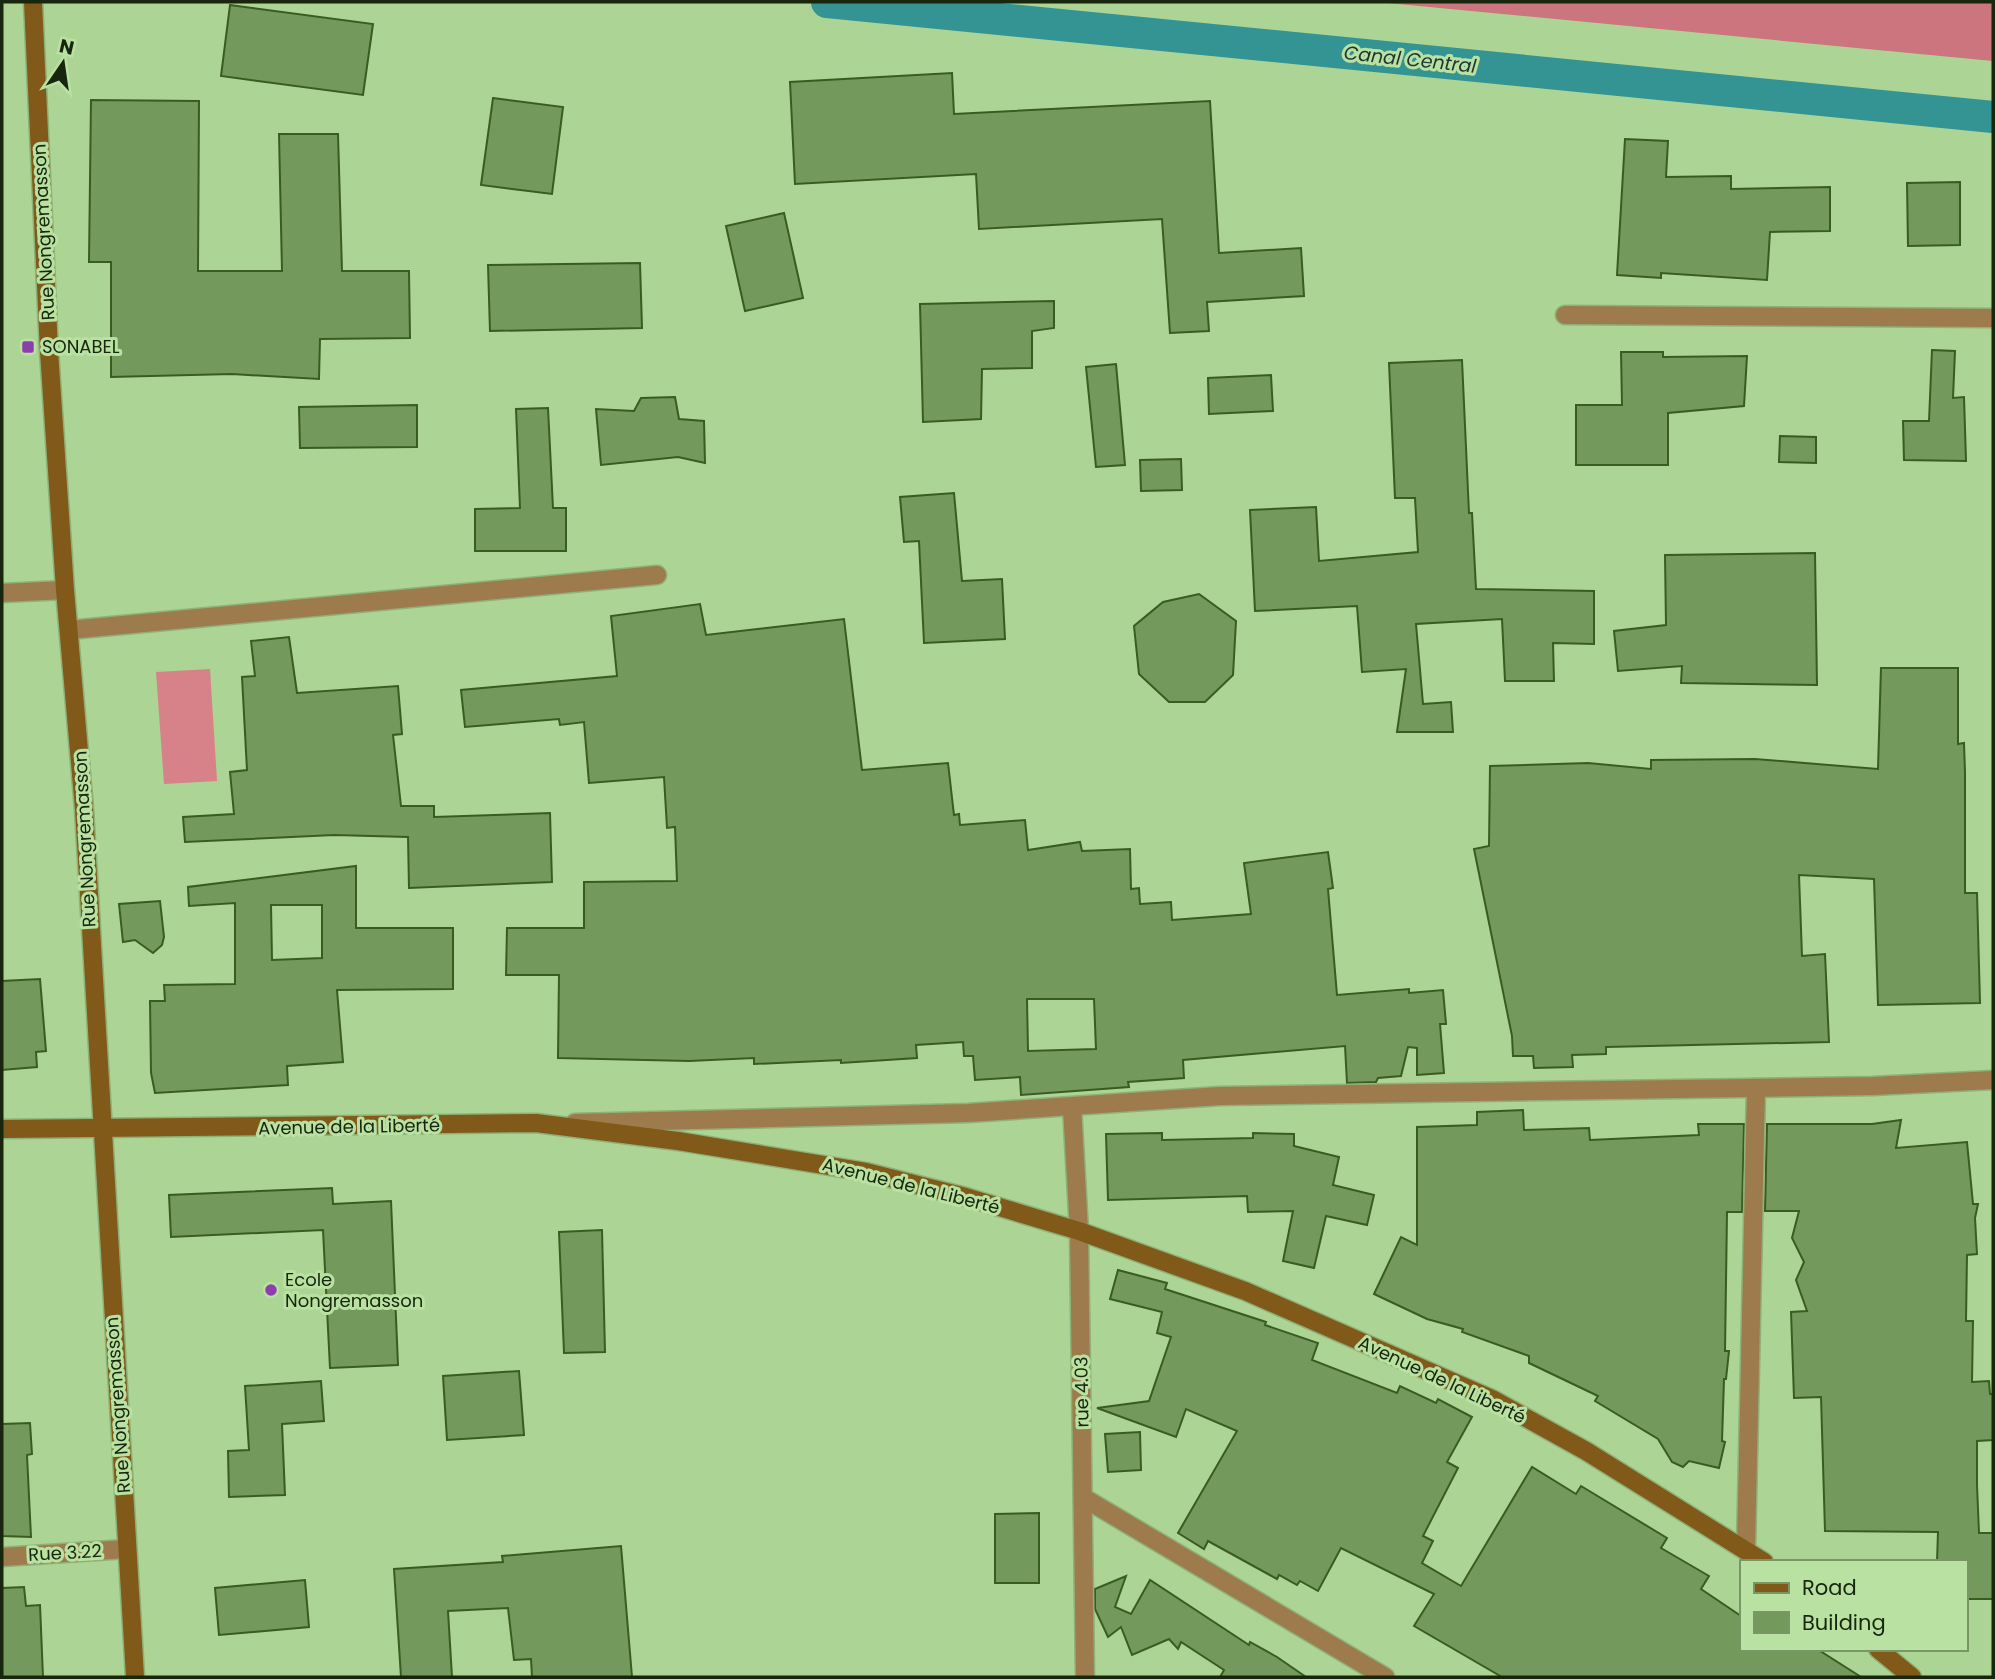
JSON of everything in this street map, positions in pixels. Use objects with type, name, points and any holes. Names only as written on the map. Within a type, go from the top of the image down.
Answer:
[{"type":"main road","name":"Rue Nongremasson","points":[[33,2],[65,590],[83,796],[100,1129],[135,1677]]},
{"type":"main road","name":"Avenue de la Liberté","points":[[2,1129],[536,1124],[678,1141],[866,1172],[966,1197],[1079,1231],[1245,1291],[1492,1399],[1586,1451],[1746,1548],[1761,1560]]},
{"type":"main road","points":[[1880,1651],[1912,1677]]},
{"type":"street","points":[[1564,315],[1993,318]]},
{"type":"street","points":[[68,630],[657,575]]},
{"type":"street","points":[[2,593],[65,590]]},
{"type":"street","points":[[536,1124],[968,1113],[1220,1096],[1756,1088],[1993,1080]]},
{"type":"street","points":[[1746,1548],[1756,1088]]},
{"type":"street","name":"rue 4.03","points":[[1072,1107],[1079,1231],[1085,1677]]},
{"type":"street","points":[[1084,1498],[1385,1677]]},
{"type":"street","name":"Rue 3.22","points":[[2,1557],[127,1549]]},
{"type":"shaded area","points":[[1377,2],[1993,2],[1993,61]]},
{"type":"shaded area","points":[[210,669],[217,781],[164,784],[156,672]]},
{"type":"building","points":[[230,5],[373,24],[363,95],[221,76]]},
{"type":"building","points":[[952,73],[954,114],[1210,101],[1219,253],[1301,248],[1304,296],[1207,302],[1209,331],[1170,333],[1162,219],[979,229],[976,174],[795,184],[790,82]]},
{"type":"building","points":[[493,98],[563,107],[552,194],[481,185]]},
{"type":"building","points":[[91,100],[199,101],[198,271],[282,271],[279,134],[338,134],[342,271],[409,271],[410,338],[320,339],[319,379],[232,374],[111,377],[111,262],[89,262]]},
{"type":"building","points":[[1625,139],[1668,141],[1666,177],[1731,176],[1731,189],[1830,187],[1830,231],[1770,232],[1767,280],[1661,273],[1661,278],[1617,275]]},
{"type":"building","points":[[1960,182],[1960,245],[1908,246],[1907,183]]},
{"type":"building","points":[[784,213],[803,298],[745,311],[726,226]]},
{"type":"building","points":[[640,263],[642,328],[490,331],[488,265]]},
{"type":"building","points":[[1054,301],[1054,328],[1032,331],[1032,368],[982,369],[981,419],[923,422],[920,304]]},
{"type":"building","points":[[1932,350],[1955,351],[1953,398],[1964,397],[1966,461],[1904,460],[1903,421],[1929,421]]},
{"type":"building","points":[[1621,352],[1663,352],[1663,357],[1747,356],[1744,406],[1668,413],[1668,465],[1576,465],[1576,405],[1622,405]]},
{"type":"building","points":[[1462,360],[1469,513],[1472,513],[1476,589],[1594,591],[1594,644],[1553,643],[1554,681],[1505,681],[1502,619],[1416,624],[1423,704],[1451,702],[1453,732],[1397,732],[1406,669],[1362,672],[1357,606],[1255,611],[1250,510],[1316,507],[1319,561],[1418,552],[1415,498],[1395,498],[1389,363]]},
{"type":"building","points":[[1116,364],[1125,465],[1096,467],[1086,367]]},
{"type":"building","points":[[1271,375],[1273,411],[1209,414],[1208,378]]},
{"type":"building","points":[[675,397],[679,419],[704,421],[705,463],[678,457],[601,465],[596,409],[634,411],[641,398]]},
{"type":"building","points":[[417,405],[417,447],[300,448],[299,407]]},
{"type":"building","points":[[548,408],[553,508],[566,508],[566,551],[475,551],[475,509],[520,508],[516,409]]},
{"type":"building","points":[[1780,436],[1816,437],[1816,463],[1779,462]]},
{"type":"building","points":[[1181,459],[1182,490],[1141,491],[1140,460]]},
{"type":"building","points":[[954,493],[962,581],[1002,579],[1005,639],[924,643],[919,541],[904,542],[900,497]]},
{"type":"building","points":[[1815,553],[1817,685],[1681,683],[1682,666],[1618,671],[1614,631],[1666,625],[1665,555]]},
{"type":"building","points":[[1199,594],[1236,621],[1233,675],[1205,702],[1169,702],[1139,674],[1134,626],[1163,602]]},
{"type":"building","points":[[700,604],[706,635],[844,619],[862,770],[948,763],[954,815],[959,814],[960,825],[1025,820],[1028,850],[1080,842],[1082,851],[1130,849],[1131,889],[1139,888],[1140,904],[1171,902],[1172,920],[1251,914],[1244,863],[1328,852],[1333,888],[1328,889],[1337,995],[1409,989],[1409,993],[1443,990],[1446,1024],[1440,1024],[1444,1073],[1417,1075],[1417,1048],[1408,1047],[1401,1076],[1378,1078],[1376,1082],[1347,1083],[1345,1046],[1183,1060],[1184,1078],[1128,1082],[1129,1087],[1021,1095],[1020,1077],[975,1080],[973,1056],[964,1056],[963,1042],[916,1045],[917,1058],[841,1063],[841,1060],[754,1064],[754,1058],[689,1061],[558,1058],[559,975],[506,975],[507,928],[584,928],[584,882],[677,881],[675,827],[667,828],[664,777],[589,783],[584,722],[560,725],[559,719],[465,727],[461,690],[617,676],[611,616]],"holes":[[[1027,999],[1094,999],[1096,1049],[1028,1051]]]},
{"type":"building","points":[[289,637],[297,693],[398,686],[402,734],[393,735],[401,806],[434,806],[434,817],[550,813],[552,882],[409,888],[408,837],[334,835],[185,842],[183,817],[234,814],[230,772],[247,770],[242,677],[255,676],[251,641]]},
{"type":"building","points":[[1881,668],[1958,668],[1958,744],[1964,743],[1965,772],[1965,893],[1977,893],[1980,1003],[1878,1005],[1874,879],[1799,875],[1802,956],[1825,954],[1829,1042],[1606,1047],[1606,1054],[1572,1055],[1573,1067],[1534,1068],[1533,1056],[1513,1056],[1512,1036],[1474,849],[1489,846],[1490,766],[1588,763],[1651,769],[1651,760],[1755,759],[1878,769]]},
{"type":"building","points":[[356,866],[356,928],[453,928],[453,989],[337,990],[343,1062],[287,1066],[288,1085],[155,1093],[151,1073],[150,1001],[165,1001],[164,985],[235,984],[235,903],[189,906],[188,887]],"holes":[[[271,905],[322,905],[322,958],[272,960]]]},
{"type":"building","points":[[160,901],[164,937],[162,945],[153,953],[135,940],[123,942],[119,904]]},
{"type":"building","points":[[40,979],[46,1051],[36,1052],[37,1067],[2,1070],[2,981]]},
{"type":"building","points":[[1523,1110],[1524,1130],[1589,1128],[1590,1140],[1699,1135],[1698,1124],[1744,1124],[1742,1212],[1727,1212],[1725,1351],[1729,1351],[1724,1379],[1722,1441],[1725,1442],[1719,1468],[1689,1461],[1683,1467],[1672,1462],[1658,1439],[1595,1401],[1598,1396],[1529,1363],[1529,1356],[1462,1332],[1463,1329],[1427,1319],[1374,1294],[1401,1237],[1417,1245],[1417,1127],[1477,1125],[1477,1112]]},
{"type":"building","points":[[1901,1120],[1896,1148],[1967,1142],[1973,1204],[1978,1204],[1975,1218],[1977,1254],[1967,1255],[1966,1321],[1973,1321],[1972,1382],[1989,1381],[1990,1394],[1993,1394],[1993,1440],[1977,1441],[1977,1485],[1979,1533],[1993,1533],[1993,1599],[1967,1599],[1967,1560],[1937,1560],[1938,1532],[1825,1531],[1821,1397],[1794,1398],[1791,1312],[1807,1311],[1796,1280],[1804,1262],[1792,1238],[1799,1211],[1765,1211],[1767,1124],[1872,1124]]},
{"type":"building","points":[[1162,1133],[1162,1140],[1253,1138],[1253,1133],[1294,1134],[1294,1146],[1339,1157],[1333,1185],[1374,1195],[1367,1225],[1326,1216],[1314,1268],[1283,1261],[1293,1211],[1248,1212],[1247,1196],[1108,1200],[1106,1134]]},
{"type":"building","points":[[332,1188],[333,1204],[391,1201],[398,1365],[330,1368],[323,1230],[171,1237],[169,1195]]},
{"type":"building","points":[[602,1230],[605,1352],[564,1353],[559,1232]]},
{"type":"building","points":[[1118,1270],[1167,1283],[1165,1289],[1266,1322],[1265,1325],[1318,1343],[1312,1360],[1397,1393],[1400,1386],[1436,1403],[1438,1399],[1472,1417],[1447,1462],[1458,1468],[1423,1536],[1433,1541],[1422,1563],[1461,1586],[1532,1467],[1576,1494],[1581,1486],[1667,1538],[1661,1548],[1709,1576],[1701,1589],[1740,1615],[1740,1651],[1820,1651],[1861,1677],[1502,1677],[1414,1626],[1434,1594],[1341,1548],[1318,1591],[1300,1581],[1297,1585],[1279,1575],[1277,1579],[1208,1541],[1204,1549],[1178,1533],[1237,1431],[1186,1409],[1176,1437],[1097,1408],[1149,1401],[1171,1337],[1157,1333],[1162,1312],[1110,1299]]},
{"type":"building","points":[[519,1371],[524,1435],[447,1440],[443,1376]]},
{"type":"building","points":[[321,1381],[324,1421],[282,1424],[285,1495],[229,1497],[228,1451],[249,1450],[245,1386]]},
{"type":"building","points":[[30,1423],[32,1454],[27,1455],[31,1537],[2,1536],[2,1424]]},
{"type":"building","points":[[1140,1432],[1141,1470],[1108,1472],[1105,1434]]},
{"type":"building","points":[[1039,1513],[1039,1583],[995,1583],[995,1514]]},
{"type":"building","points":[[621,1546],[632,1677],[532,1677],[531,1659],[514,1660],[508,1608],[448,1611],[452,1677],[401,1677],[394,1569],[503,1562],[502,1556]]},
{"type":"building","points":[[1126,1576],[1115,1607],[1131,1614],[1150,1580],[1249,1645],[1250,1642],[1277,1657],[1306,1677],[1220,1677],[1224,1670],[1181,1642],[1178,1649],[1169,1639],[1132,1655],[1121,1627],[1108,1637],[1095,1609],[1095,1589]]},
{"type":"building","points":[[305,1580],[309,1627],[219,1635],[215,1588]]},
{"type":"building","points":[[24,1587],[26,1606],[40,1605],[43,1677],[2,1677],[2,1588]]},
{"type":"waterway","name":"Canal Central","points":[[827,2],[1993,117]]},
{"type":"place","name":"SONABEL","points":[[28,347]]},
{"type":"place","name":"Ecole Nongremasson","points":[[271,1290]]}]
